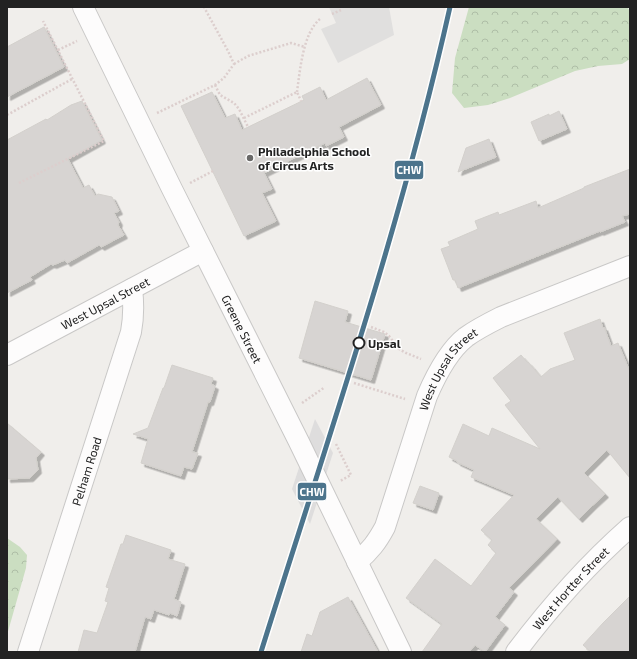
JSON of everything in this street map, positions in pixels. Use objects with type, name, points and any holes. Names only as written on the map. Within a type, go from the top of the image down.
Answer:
[{"type":"street","name":"Greene Street","points":[[82,7],[298,440],[401,652]]},
{"type":"street","name":"West Upsal Street","points":[[7,355],[203,251]]},
{"type":"street","name":"West Upsal Street","points":[[357,562],[371,549],[384,527],[427,396],[438,374],[454,349],[465,337],[501,317],[630,266]]},
{"type":"street","name":"Pelham Road","points":[[28,652],[131,332],[134,319],[132,289]]},
{"type":"street","name":"West Hortter Street","points":[[516,652],[555,604],[630,527]]},
{"type":"path","points":[[204,7],[234,64]]},
{"type":"path","points":[[332,14],[341,10]]},
{"type":"path","points":[[301,101],[297,92],[301,61],[311,29],[320,19]]},
{"type":"path","points":[[19,183],[104,141],[43,21]]},
{"type":"path","points":[[58,50],[78,40]]},
{"type":"path","points":[[158,113],[215,85],[224,78],[234,64],[248,56],[291,43],[305,47]]},
{"type":"path","points":[[7,115],[72,79]]},
{"type":"path","points":[[215,85],[220,95],[234,103],[239,109],[248,126]]},
{"type":"path","points":[[244,118],[297,92]]},
{"type":"path","points":[[194,181],[212,171]]},
{"type":"path","points":[[371,327],[384,332],[399,349],[420,359]]},
{"type":"path","points":[[354,383],[408,400]]},
{"type":"path","points":[[299,406],[325,387]]},
{"type":"path","points":[[336,444],[351,475],[337,483]]},
{"type":"green space","points":[[469,7],[627,7],[630,11],[630,59],[622,64],[598,66],[575,71],[510,98],[488,105],[464,108],[452,93],[455,58]]},
{"type":"green space","points":[[7,538],[20,547],[27,555],[26,568],[7,635]]},
{"type":"shaded area","points":[[329,7],[389,7],[394,35],[338,63],[321,29],[336,23]]},
{"type":"pier","points":[[315,419],[333,453],[310,524],[292,489]]},
{"type":"building","points":[[44,27],[64,67],[7,97],[7,47]]},
{"type":"building","name":"Philadelphia School of Circus Arts","points":[[367,78],[381,105],[339,127],[344,137],[326,146],[325,143],[264,173],[272,189],[262,193],[276,221],[244,236],[181,106],[212,92],[225,118],[235,114],[242,130],[304,100],[302,96],[320,87],[326,100]]},
{"type":"building","points":[[82,101],[102,140],[68,159],[83,188],[89,185],[95,196],[98,194],[112,197],[119,211],[114,213],[119,222],[118,225],[124,235],[101,247],[99,245],[67,263],[65,260],[53,265],[51,264],[30,277],[32,280],[7,293],[7,140],[46,119],[47,120],[71,105]]},
{"type":"building","points":[[559,111],[567,129],[539,141],[531,122]]},
{"type":"building","points":[[489,139],[496,157],[458,172],[466,148]]},
{"type":"building","points":[[630,169],[630,214],[622,216],[625,222],[458,288],[455,280],[453,280],[441,249],[450,246],[448,242],[478,229],[475,221],[498,212],[499,215],[536,201],[538,208],[584,187]]},
{"type":"building","points":[[315,301],[348,311],[345,322],[385,334],[371,380],[299,358]]},
{"type":"building","points":[[600,319],[611,346],[618,343],[630,372],[630,478],[607,450],[584,473],[605,494],[579,519],[558,497],[536,519],[557,539],[509,588],[514,592],[495,617],[505,625],[485,652],[475,645],[469,652],[422,652],[442,624],[406,598],[435,559],[471,586],[496,553],[488,545],[492,540],[481,530],[514,495],[471,477],[474,470],[449,457],[463,424],[489,436],[492,428],[540,449],[505,405],[511,401],[493,378],[521,355],[541,377],[550,369],[575,360],[564,333]]},
{"type":"building","points":[[172,365],[213,378],[211,384],[215,386],[210,402],[208,402],[192,452],[198,453],[192,469],[184,467],[181,476],[141,463],[148,439],[133,434],[148,428]]},
{"type":"building","points":[[7,423],[41,452],[36,458],[38,470],[30,478],[7,479]]},
{"type":"building","points":[[420,486],[439,493],[433,510],[413,503]]},
{"type":"building","points":[[126,535],[171,550],[168,559],[185,564],[174,599],[181,602],[177,616],[154,610],[151,619],[145,617],[135,652],[78,652],[84,630],[97,633],[108,602],[105,601],[109,588],[106,587],[121,544],[123,544]]},
{"type":"building","points":[[630,596],[630,652],[591,652],[583,645]]},
{"type":"building","points":[[348,597],[378,652],[301,652],[307,634],[312,636],[320,612]]},
{"type":"transit line","name":"CHW","points":[[261,652],[386,251],[431,89],[450,7]]},
{"type":"place","name":"Philadelphia School of Circus Arts","points":[[250,158]]},
{"type":"place","name":"Upsal","points":[[359,343]]}]
